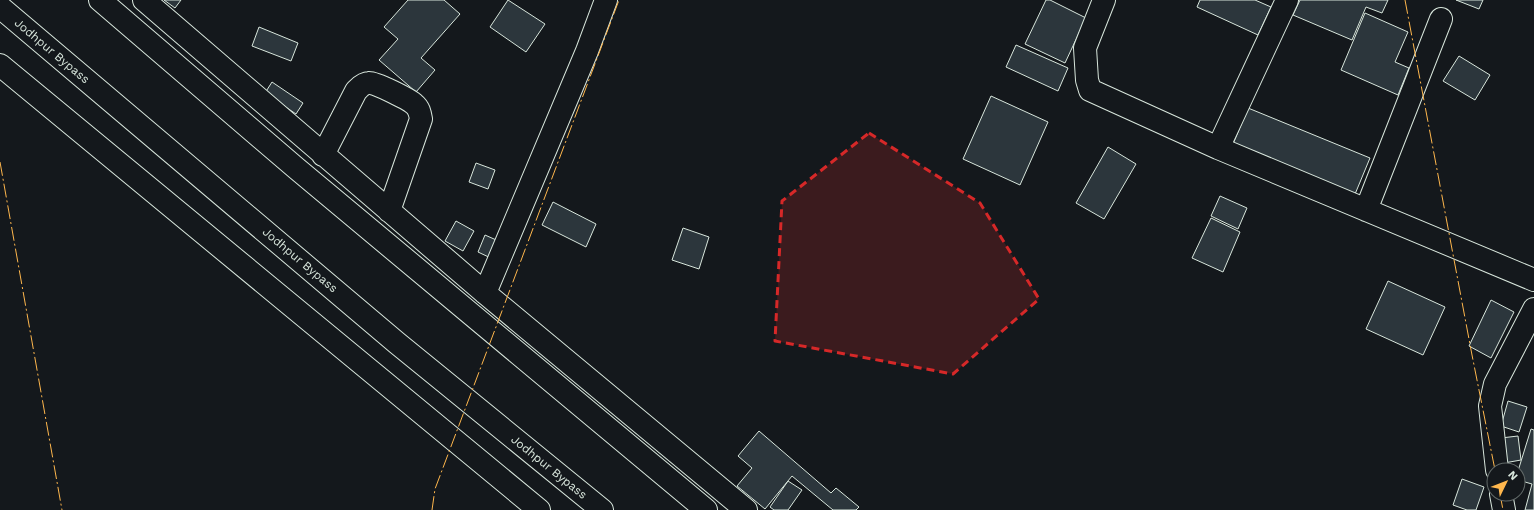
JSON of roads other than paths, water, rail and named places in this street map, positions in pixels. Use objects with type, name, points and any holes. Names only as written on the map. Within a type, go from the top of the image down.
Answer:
[{"type":"main road","points":[[100,0],[296,168],[706,510]]},
{"type":"main road","points":[[144,0],[485,293],[746,510]]},
{"type":"main road","points":[[485,293],[584,59],[606,0]]},
{"type":"main road","points":[[1104,0],[1085,48],[1086,80],[1090,90],[1218,148],[1534,280]]},
{"type":"main road","points":[[1218,148],[1286,0]]},
{"type":"main road","name":"Jodhpur Bypass","points":[[0,7],[248,215],[397,343],[602,510]]},
{"type":"main road","points":[[1366,210],[1441,19]]},
{"type":"main road","points":[[0,65],[533,508]]},
{"type":"main road","points":[[323,155],[356,91],[362,86],[369,83],[381,86],[414,104],[420,111],[421,119],[389,211]]},
{"type":"main road","points":[[1496,462],[1490,406],[1495,384],[1534,309]]}]
